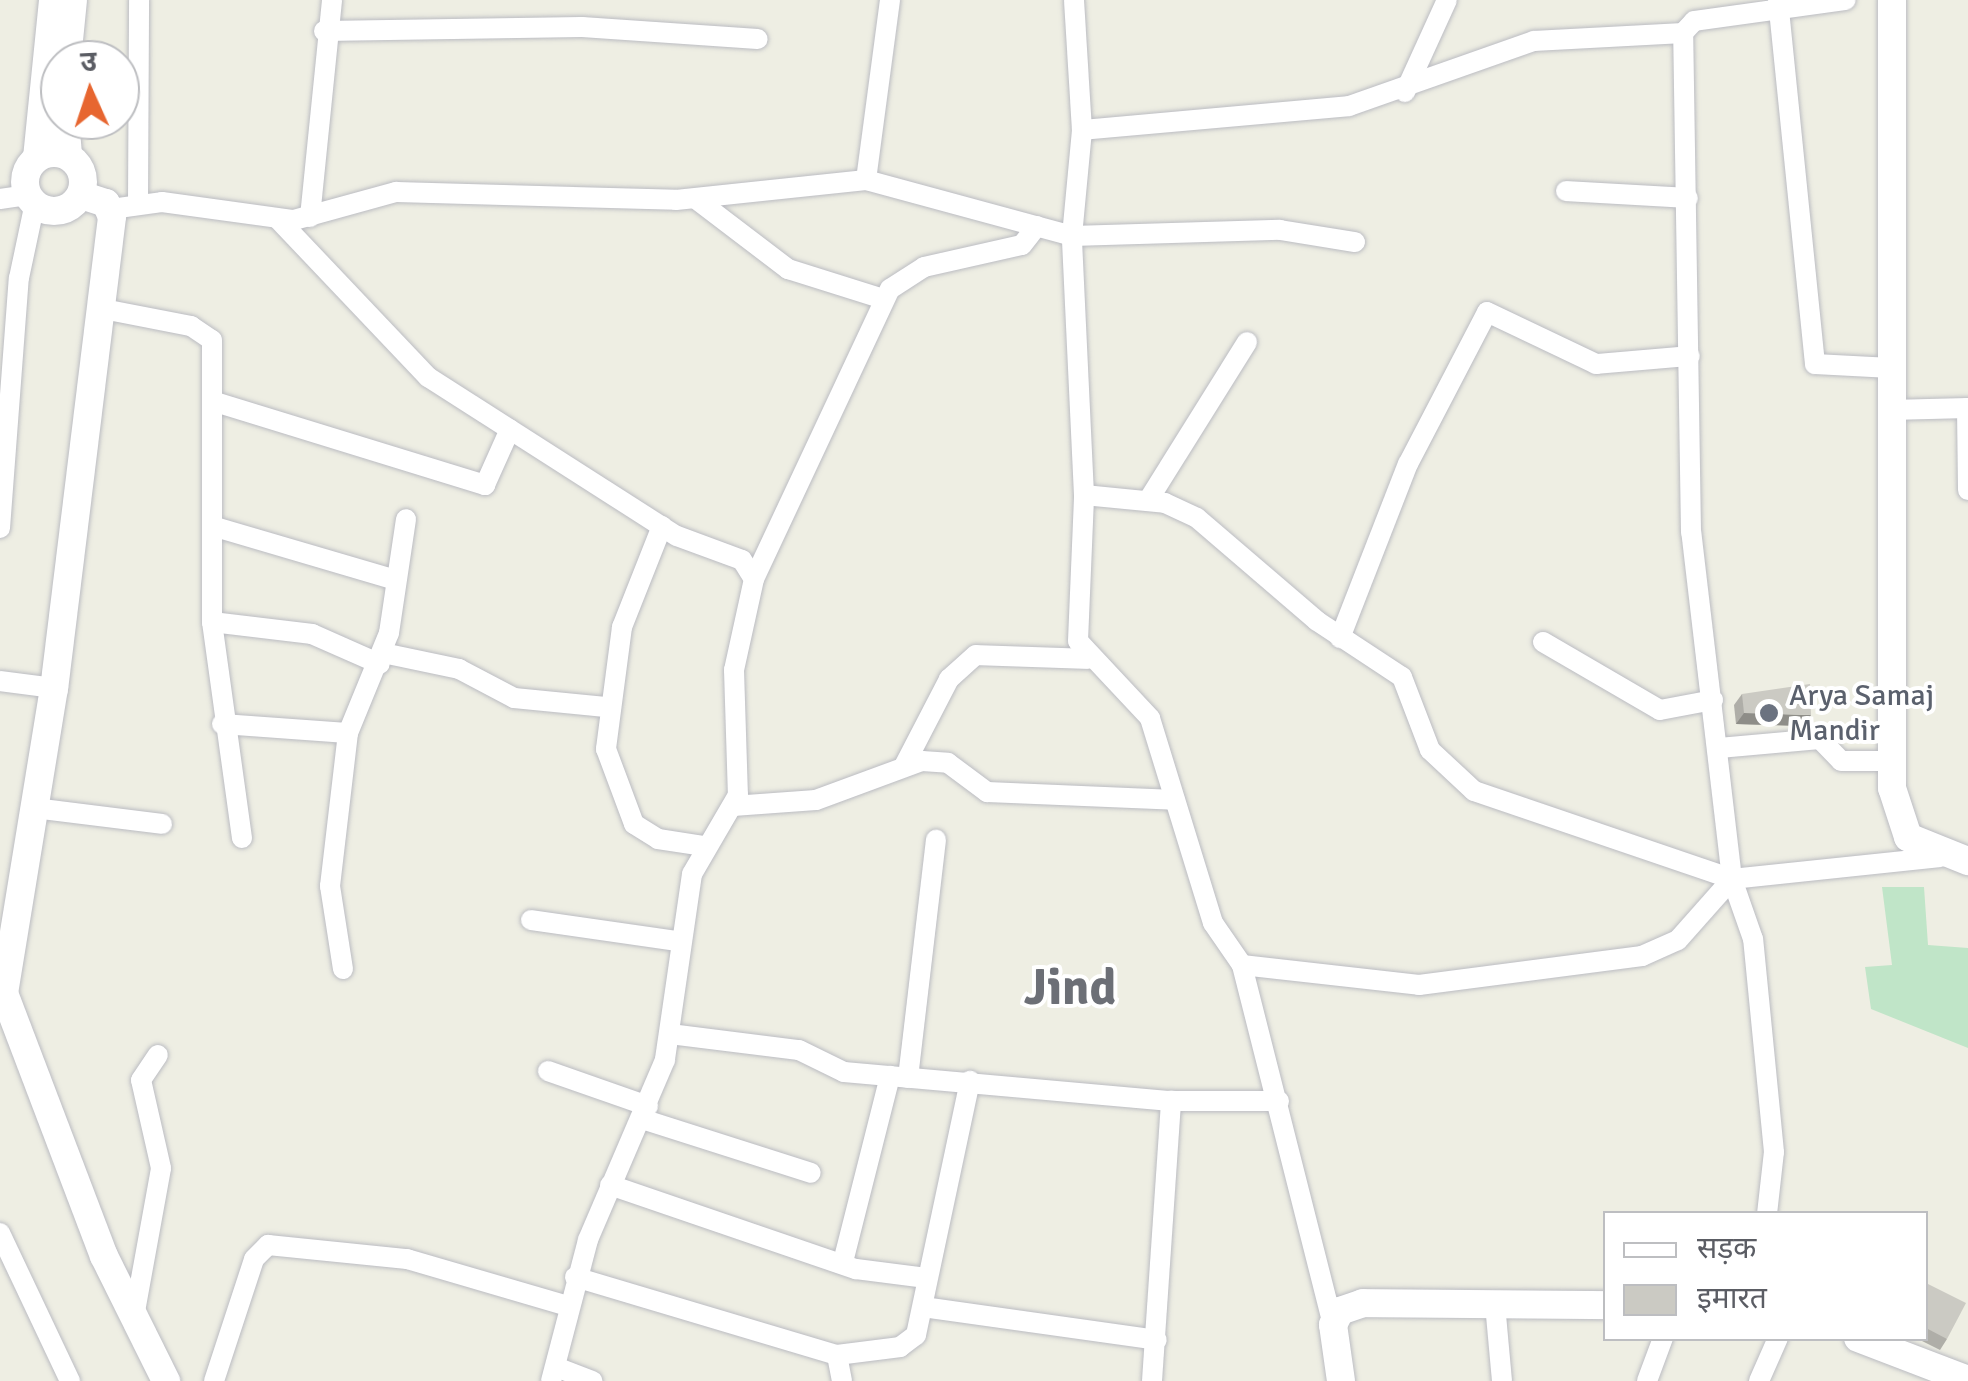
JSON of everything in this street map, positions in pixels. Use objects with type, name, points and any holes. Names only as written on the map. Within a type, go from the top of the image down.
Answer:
[{"type":"main road","points":[[53,0],[32,199],[64,209],[81,195]]},
{"type":"main road","points":[[69,40],[74,0]]},
{"type":"main road","points":[[1892,0],[1890,761],[1908,837],[1940,856],[1968,861]]},
{"type":"main road","points":[[67,140],[68,156],[80,169],[81,195]]},
{"type":"main road","points":[[37,158],[68,156]]},
{"type":"main road","points":[[81,195],[124,206],[98,308],[54,688],[4,992],[134,1317],[166,1381]]},
{"type":"main road","points":[[1341,1381],[1333,1325],[1363,1303],[1603,1305]]},
{"type":"main road","points":[[1866,1341],[1968,1380]]},
{"type":"street","points":[[139,0],[124,206],[278,219],[310,217],[396,192],[696,199],[866,180],[1072,236],[1280,230],[1356,242]]},
{"type":"street","points":[[310,217],[324,31],[332,0]]},
{"type":"street","points":[[866,180],[890,0]]},
{"type":"street","points":[[1074,0],[1082,130],[1072,236],[1084,495],[1074,621],[1088,659],[1141,703],[1212,923],[1242,965],[1333,1325]]},
{"type":"street","points":[[1405,92],[1447,0]]},
{"type":"street","points":[[1082,130],[1310,112],[1405,92],[1534,41],[1778,4],[1846,0]]},
{"type":"street","points":[[1778,4],[1815,364],[1891,368]]},
{"type":"street","points":[[1690,18],[1691,532],[1732,879],[1750,918],[1762,1013],[1774,1152],[1767,1211]]},
{"type":"street","points":[[324,31],[582,27],[758,39]]},
{"type":"street","points":[[1566,191],[1688,198]]},
{"type":"street","points":[[0,199],[32,199],[8,350],[0,528]]},
{"type":"street","points":[[696,199],[788,269],[884,299]]},
{"type":"street","points":[[278,219],[413,364],[662,526],[742,560],[754,579]]},
{"type":"street","points":[[592,1381],[553,1374],[575,1277],[610,1184],[645,1112],[670,1034],[676,942],[704,846],[732,806],[741,766],[734,670],[754,579],[884,299],[906,275],[1022,246],[1037,226]]},
{"type":"street","points":[[98,308],[206,333],[212,401],[212,622],[222,724],[242,838]]},
{"type":"street","points":[[1340,638],[1408,464],[1487,312],[1596,364],[1690,356]]},
{"type":"street","points":[[1149,500],[1248,342]]},
{"type":"street","points":[[212,401],[485,485],[510,430]]},
{"type":"street","points":[[1890,410],[1968,408],[1968,490]]},
{"type":"street","points":[[1084,495],[1149,500],[1197,518],[1340,638],[1411,688],[1430,750],[1460,785],[1732,879],[1940,856]]},
{"type":"street","points":[[343,969],[330,886],[348,734],[382,658],[406,520]]},
{"type":"street","points":[[212,526],[396,580]]},
{"type":"street","points":[[662,526],[629,601],[606,707],[612,778],[634,824],[658,839],[704,846]]},
{"type":"street","points":[[212,622],[312,634],[382,658],[458,669],[514,698],[606,707]]},
{"type":"street","points":[[1543,642],[1660,710],[1713,700]]},
{"type":"street","points":[[905,764],[962,663],[1000,651],[1088,659]]},
{"type":"street","points":[[0,681],[54,688]]},
{"type":"street","points":[[222,724],[348,734]]},
{"type":"street","points":[[1719,748],[1820,740],[1841,761],[1890,761]]},
{"type":"street","points":[[732,806],[816,800],[905,764],[948,764],[987,792],[1175,800]]},
{"type":"street","points":[[34,808],[162,824]]},
{"type":"street","points":[[844,1258],[899,1077],[936,840]]},
{"type":"street","points":[[1242,965],[1433,985],[1551,961],[1642,956],[1678,940],[1732,879]]},
{"type":"street","points":[[531,920],[676,942]]},
{"type":"street","points":[[670,1034],[798,1050],[830,1069],[899,1077],[970,1080],[1170,1101],[1279,1101]]},
{"type":"street","points":[[134,1317],[161,1168],[141,1080],[158,1055]]},
{"type":"street","points":[[548,1070],[645,1112],[811,1173]]},
{"type":"street","points":[[575,1277],[837,1356],[910,1343],[922,1307],[970,1080]]},
{"type":"street","points":[[1152,1381],[1170,1101]]},
{"type":"street","points":[[610,1184],[844,1258],[856,1268],[926,1278]]},
{"type":"street","points":[[0,1233],[70,1381]]},
{"type":"street","points":[[214,1381],[254,1260],[268,1245],[407,1259],[568,1306]]},
{"type":"street","points":[[1496,1304],[1502,1381]]},
{"type":"street","points":[[922,1307],[1157,1340]]},
{"type":"street","points":[[1647,1381],[1662,1341]]},
{"type":"street","points":[[1759,1381],[1777,1341]]},
{"type":"street","points":[[837,1356],[842,1381]]},
{"type":"green space","points":[[1882,887],[1924,887],[1928,945],[1968,948],[1968,1048],[1871,1009],[1865,967],[1892,965]]},
{"type":"building","points":[[1810,684],[1811,715],[1744,713],[1742,694]]},
{"type":"building","points":[[1928,1284],[1966,1303],[1947,1339],[1928,1329]]},
{"type":"place","name":"Arya Samaj Mandir","points":[[1769,713]]},
{"type":"district","name":"Jind","points":[[1070,989]]}]
